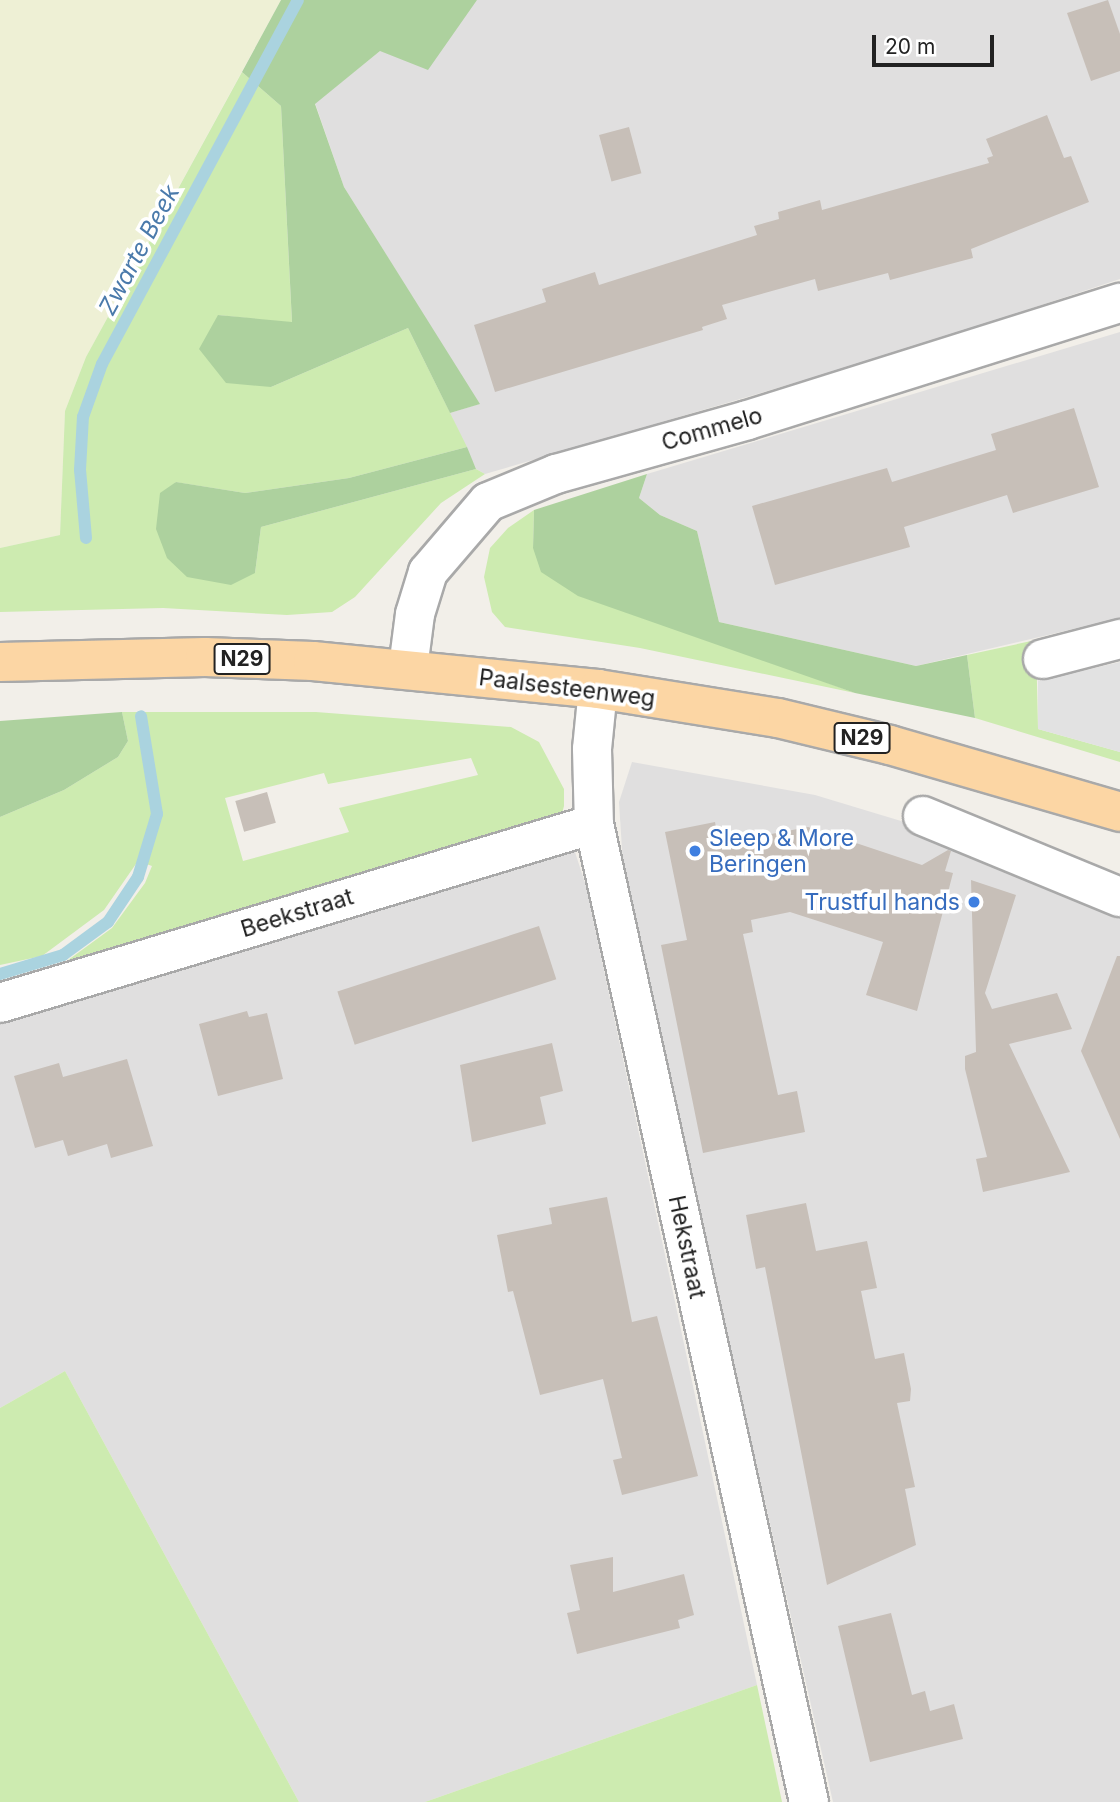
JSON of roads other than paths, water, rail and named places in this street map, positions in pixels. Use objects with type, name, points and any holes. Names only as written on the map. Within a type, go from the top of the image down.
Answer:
[{"type":"main road","name":"Paalsesteenweg","points":[[0,662],[205,657],[408,668],[598,689],[840,733],[1120,812]]},
{"type":"street","name":"Commelo","points":[[408,668],[415,614],[428,572],[488,502],[556,474],[748,419],[1120,303]]},
{"type":"street","points":[[1044,659],[1120,639]]},
{"type":"street","name":"Hekstraat","points":[[598,689],[592,749],[594,824],[809,1802]]},
{"type":"street","points":[[923,816],[1120,897]]},
{"type":"street","name":"Beekstraat","points":[[0,1003],[594,824]]},
{"type":"waterway","name":"Zwarte Beek","points":[[86,538],[80,470],[83,417],[102,364],[298,0]]},
{"type":"waterway","name":"Zwarte Beek","points":[[0,974],[63,955],[108,922],[138,877],[157,814],[141,716]]},
{"type":"place","name":"Sleep & More Beringen","points":[[695,851]]},
{"type":"place","name":"Trustful hands","points":[[974,902]]}]
